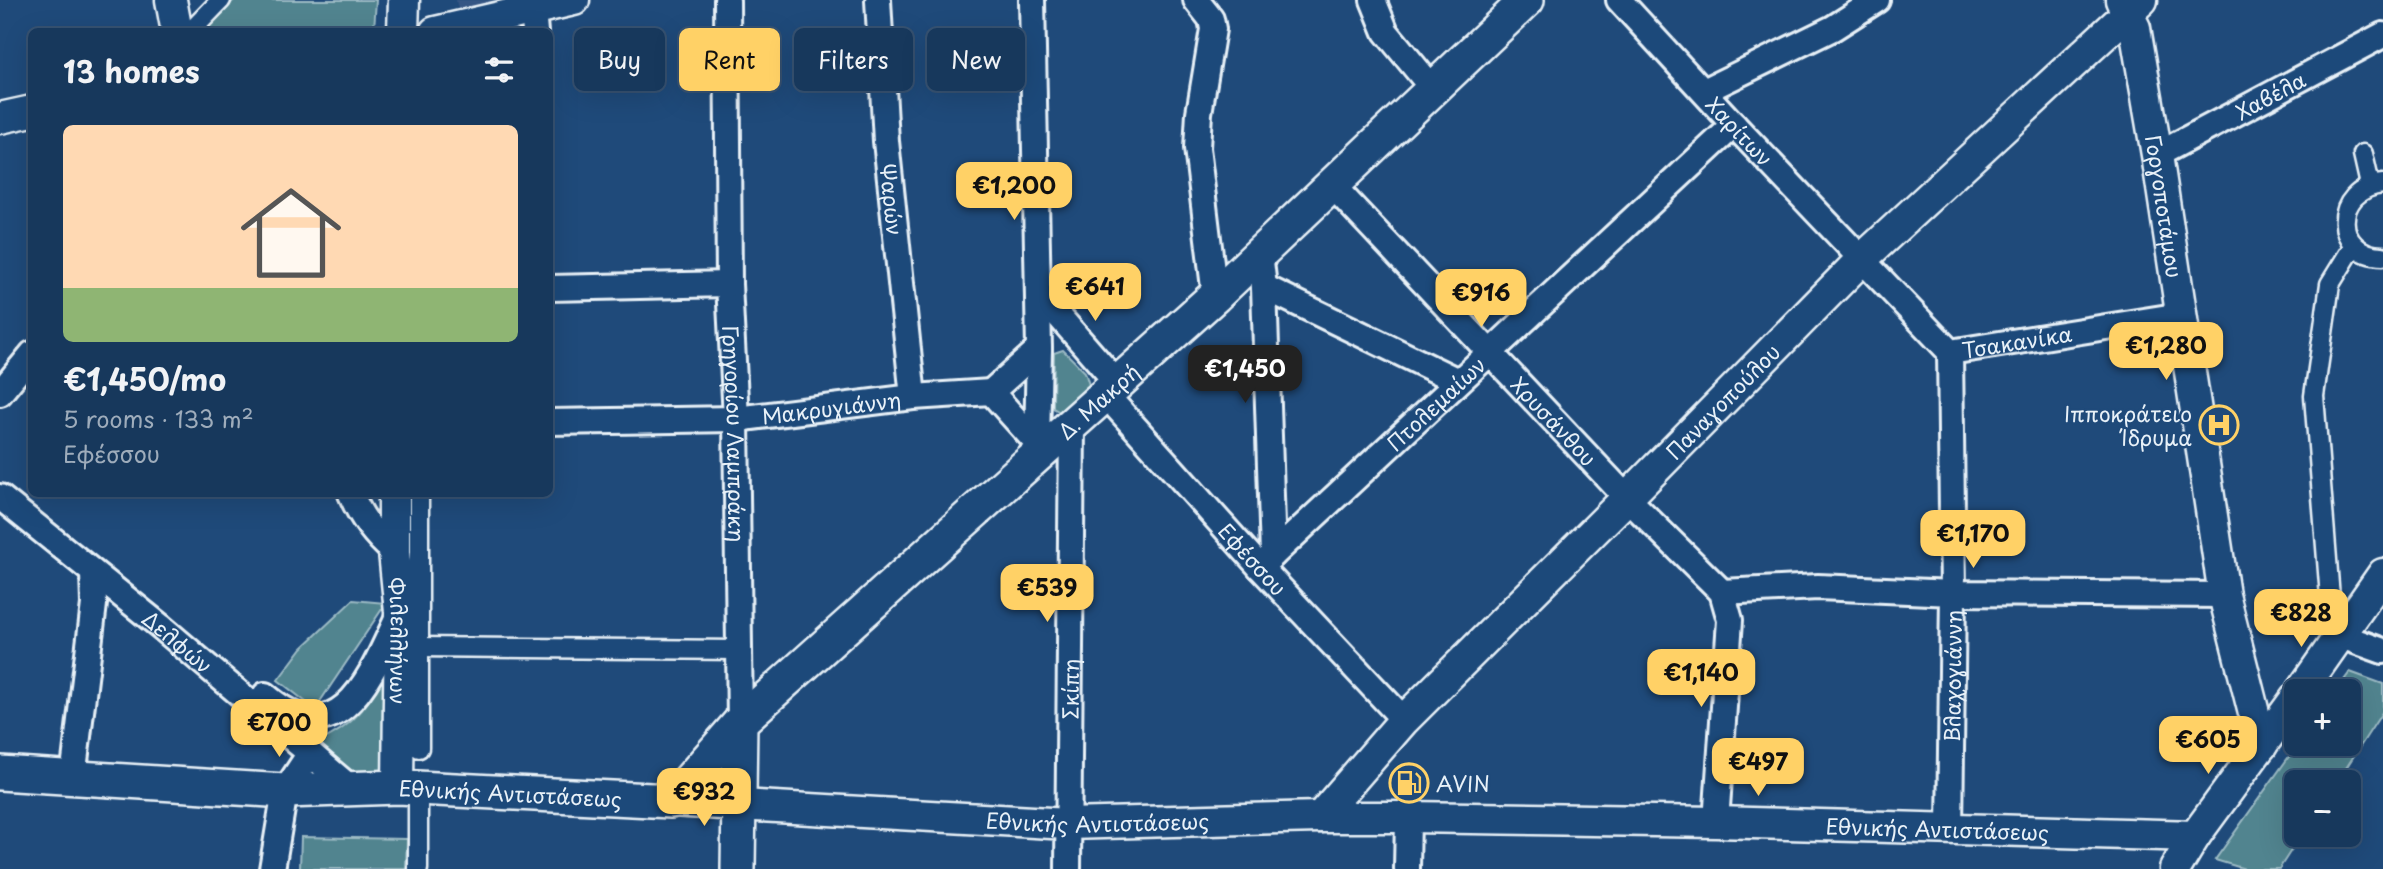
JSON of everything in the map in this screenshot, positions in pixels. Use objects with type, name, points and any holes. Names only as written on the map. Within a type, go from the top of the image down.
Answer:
[{"type":"main road","name":"Δ. Μακρή","points":[[671,801],[740,722],[1040,447],[1072,425],[1215,296],[1527,0]]},
{"type":"main road","name":"Γρηγορίου Λαμπράκη","points":[[738,869],[740,722]]},
{"type":"main road","name":"Εθνικής Αντιστάσεως","points":[[0,774],[285,791],[408,788],[671,801]]},
{"type":"street","points":[[171,0],[176,28]]},
{"type":"street","points":[[194,28],[220,0]]},
{"type":"street","points":[[403,28],[404,0]]},
{"type":"street","points":[[471,28],[534,21],[574,0]]},
{"type":"street","name":"Γρηγορίου Λαμπράκη","points":[[727,0],[729,284],[736,419],[740,722]]},
{"type":"street","name":"Ψαρών","points":[[878,0],[886,141],[913,397]]},
{"type":"street","points":[[1032,0],[1040,447]]},
{"type":"street","points":[[1196,0],[1211,19],[1213,29],[1199,113],[1197,148],[1215,296]]},
{"type":"street","points":[[1373,0],[1386,32],[1433,89]]},
{"type":"street","name":"Χαρίτων","points":[[1619,0],[1861,260],[1945,346]]},
{"type":"street","points":[[1704,92],[1833,28],[1877,0]]},
{"type":"street","name":"Γοργοποτάμου","points":[[2131,4],[2157,155],[2224,595],[2262,745]]},
{"type":"street","name":"Παναγοπούλου","points":[[1320,817],[1404,720],[1861,260],[2131,4]]},
{"type":"street","name":"Χαβέλα","points":[[2157,155],[2383,34]]},
{"type":"street","points":[[0,118],[28,112]]},
{"type":"street","name":"Πτολεμαίων","points":[[1266,561],[1734,125]]},
{"type":"street","points":[[2364,154],[2377,185],[2357,192],[2348,204],[2344,218],[2346,233],[2354,245],[2366,254],[2382,259]]},
{"type":"street","name":"Χρυσάνθου","points":[[1332,185],[1488,353],[1627,498],[1722,592]]},
{"type":"street","points":[[2354,245],[2330,285],[2314,396],[2331,610],[2341,636],[2383,651]]},
{"type":"street","points":[[1261,253],[1264,287],[1266,561]]},
{"type":"street","points":[[553,288],[729,284]]},
{"type":"street","points":[[1264,287],[1458,381]]},
{"type":"street","name":"Εφέσσου","points":[[1038,292],[1112,389],[1404,720]]},
{"type":"street","name":"Τσακανίκα","points":[[1945,346],[2181,315]]},
{"type":"street","name":"Βλαχογιάννη","points":[[1945,346],[1953,593],[1950,830]]},
{"type":"street","points":[[1039,349],[990,392],[1040,447]]},
{"type":"street","points":[[0,393],[28,359]]},
{"type":"street","name":"Μακρυγιάννη","points":[[553,422],[736,419],[913,397],[990,392]]},
{"type":"street","name":"Σκίπη","points":[[1068,869],[1072,425]]},
{"type":"street","name":"Δελφών","points":[[0,497],[160,626],[353,790]]},
{"type":"street","points":[[352,497],[374,534],[394,552]]},
{"type":"street","name":"Φιλελλήνων","points":[[394,497],[394,552],[400,612],[408,788]]},
{"type":"street","points":[[419,497],[419,748]]},
{"type":"street","points":[[73,778],[94,604],[93,573]]},
{"type":"street","points":[[2310,679],[2383,574]]},
{"type":"street","points":[[1716,822],[1730,620],[1722,592],[1818,587],[1953,593],[2224,595]]},
{"type":"street","points":[[160,626],[179,625],[187,628],[286,712],[311,720],[330,717],[348,702],[376,662],[400,612]]},
{"type":"street","points":[[418,647],[738,650]]},
{"type":"street","points":[[2175,869],[2195,836],[2284,715]]},
{"type":"street","points":[[272,869],[285,791],[310,753]]},
{"type":"street","points":[[408,788],[418,869]]},
{"type":"street","name":"Εθνικής Αντιστάσεως","points":[[671,801],[1068,824],[1408,817],[1716,822],[2195,836]]},
{"type":"street","points":[[1408,817],[1408,869]]},
{"type":"shaded area","points":[[456,0],[505,0],[458,9]]},
{"type":"green space","points":[[234,0],[376,0],[374,28],[207,28]]},
{"type":"green space","points":[[1063,350],[1085,372],[1089,385],[1060,412],[1053,408],[1054,353]]},
{"type":"green space","points":[[353,600],[386,603],[315,709],[278,680],[302,648]]},
{"type":"green space","points":[[386,672],[392,771],[356,776],[318,742],[342,729],[359,713]]},
{"type":"green space","points":[[2350,672],[2383,684],[2383,711],[2361,745],[2361,679],[2345,679]]},
{"type":"green space","points":[[2289,756],[2354,756],[2345,770],[2284,770],[2284,847],[2293,847],[2279,869],[2245,869],[2215,860]]},
{"type":"green space","points":[[301,837],[407,839],[406,869],[300,869]]},
{"type":"place","name":"Ιπποκράτειο Ίδρυμα","points":[[2219,425]]},
{"type":"place","name":"AVIN","points":[[1409,783]]}]
